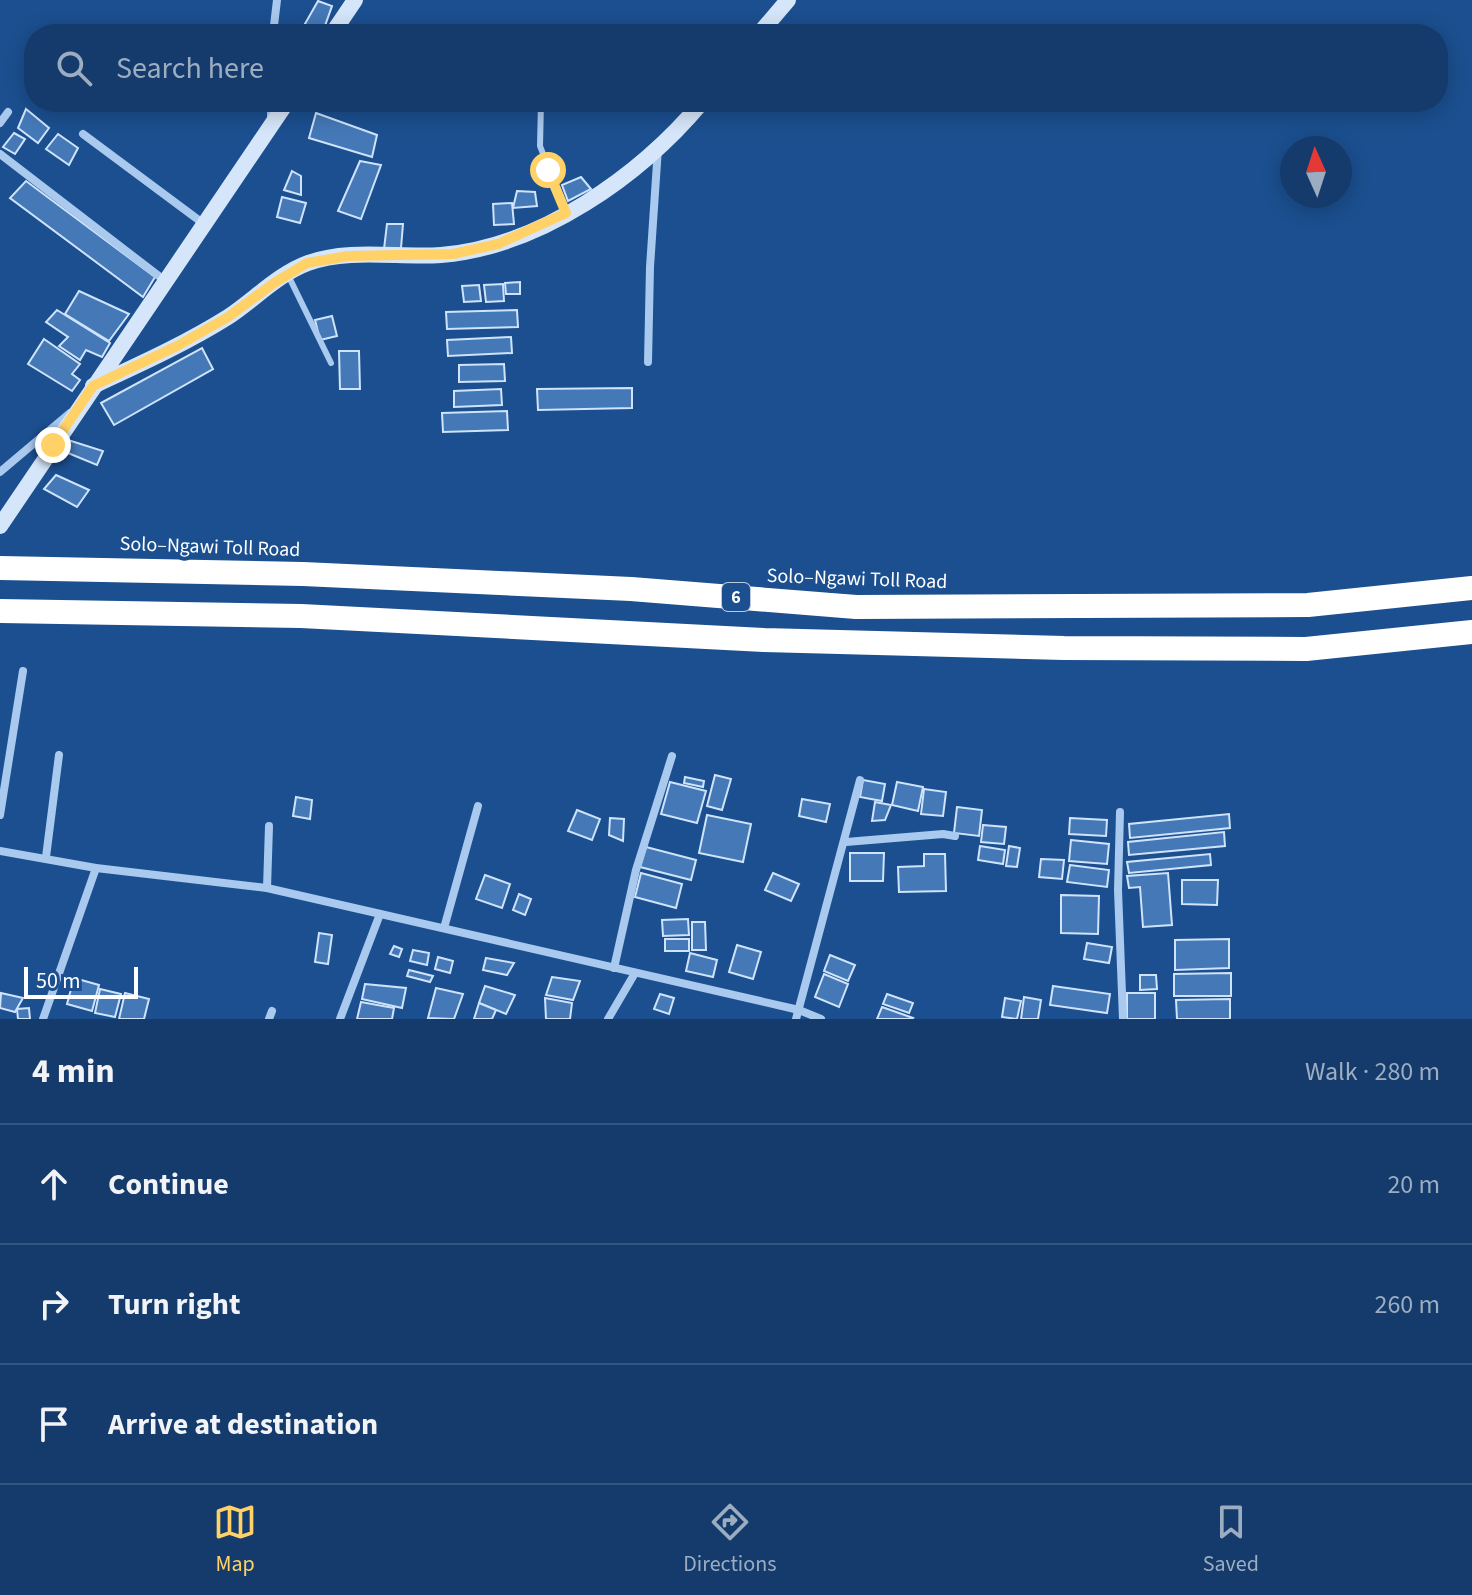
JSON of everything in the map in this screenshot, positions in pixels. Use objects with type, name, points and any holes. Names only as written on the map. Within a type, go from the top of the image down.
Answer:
[{"type":"highway","name":"Solo–Ngawi Toll Road","points":[[0,568],[303,574],[615,588],[856,607],[1308,605],[1472,588]]},
{"type":"highway","name":"6","points":[[0,611],[301,616],[778,641],[1048,648],[1306,649],[1472,632]]},
{"type":"street","points":[[274,24],[277,0]]},
{"type":"street","points":[[339,24],[355,0]]},
{"type":"street","points":[[768,24],[788,0]]},
{"type":"street","points":[[0,123],[8,112]]},
{"type":"street","points":[[271,112],[271,129]]},
{"type":"street","points":[[4,520],[164,280],[281,112]]},
{"type":"street","points":[[93,386],[177,346],[228,317],[307,263],[327,258],[453,254],[498,244],[566,213],[609,190],[692,112]]},
{"type":"street","points":[[83,134],[204,225]]},
{"type":"street","points":[[648,362],[650,267],[658,147]]},
{"type":"street","points":[[0,154],[164,280]]},
{"type":"street","points":[[0,472],[78,407]]},
{"type":"street","points":[[0,815],[23,671]]},
{"type":"street","points":[[46,857],[59,755]]},
{"type":"street","points":[[614,968],[636,870],[672,756]]},
{"type":"street","points":[[797,1014],[846,842],[860,780]]},
{"type":"street","points":[[444,928],[478,806]]},
{"type":"street","points":[[1120,812],[1118,890],[1123,1019]]},
{"type":"street","points":[[267,888],[269,826]]},
{"type":"street","points":[[846,842],[943,834],[955,836]]},
{"type":"street","points":[[0,851],[96,868],[267,888],[821,1019]]},
{"type":"street","points":[[43,1019],[96,868]]},
{"type":"street","points":[[340,1019],[380,914]]},
{"type":"street","points":[[608,1019],[635,973]]},
{"type":"lane","points":[[541,112],[540,146],[566,213]]},
{"type":"lane","points":[[288,275],[331,363]]},
{"type":"building","points":[[318,1],[332,6],[326,24],[305,24]]},
{"type":"building","points":[[25,112],[30,112],[49,128],[38,143],[18,128]]},
{"type":"building","points":[[316,113],[377,135],[372,157],[309,138]]},
{"type":"building","points":[[14,133],[25,139],[15,154],[3,147]]},
{"type":"building","points":[[58,134],[78,148],[69,165],[46,149]]},
{"type":"building","points":[[360,161],[381,165],[361,219],[338,211]]},
{"type":"building","points":[[292,171],[301,176],[301,195],[284,190]]},
{"type":"building","points":[[581,177],[591,189],[568,201],[562,185]]},
{"type":"building","points":[[26,181],[155,277],[143,297],[10,198]]},
{"type":"building","points":[[517,191],[535,192],[537,206],[513,208]]},
{"type":"building","points":[[282,197],[306,203],[300,223],[277,217]]},
{"type":"building","points":[[512,203],[514,224],[494,225],[493,204]]},
{"type":"building","points":[[387,224],[403,224],[401,248],[384,249]]},
{"type":"building","points":[[520,282],[520,294],[506,294],[505,283]]},
{"type":"building","points":[[503,284],[504,301],[486,302],[484,285]]},
{"type":"building","points":[[479,285],[481,301],[464,302],[462,286]]},
{"type":"building","points":[[79,291],[129,314],[109,341],[65,314]]},
{"type":"building","points":[[57,310],[110,343],[102,357],[86,350],[80,360],[59,346],[68,337],[46,322]]},
{"type":"building","points":[[517,310],[518,327],[447,329],[446,312]]},
{"type":"building","points":[[332,316],[337,336],[320,340],[315,320]]},
{"type":"building","points":[[511,337],[512,353],[448,356],[447,340]]},
{"type":"building","points":[[44,339],[80,364],[72,374],[80,380],[72,391],[28,364]]},
{"type":"building","points":[[202,348],[213,369],[114,425],[101,403]]},
{"type":"building","points":[[339,351],[359,351],[360,389],[340,389]]},
{"type":"building","points":[[504,364],[505,381],[459,382],[459,365]]},
{"type":"building","points":[[632,388],[632,408],[538,410],[537,389]]},
{"type":"building","points":[[501,389],[502,405],[454,407],[454,391]]},
{"type":"building","points":[[507,411],[508,430],[443,432],[442,413]]},
{"type":"building","points":[[68,440],[103,451],[97,465],[63,451]]},
{"type":"building","points":[[56,475],[89,490],[77,507],[44,489]]},
{"type":"building","points":[[715,775],[731,779],[722,810],[707,806]]},
{"type":"building","points":[[685,777],[704,781],[703,787],[684,783]]},
{"type":"building","points":[[863,780],[885,784],[882,801],[860,797]]},
{"type":"building","points":[[670,782],[706,791],[697,823],[661,814]]},
{"type":"building","points":[[897,782],[923,787],[918,811],[892,805]]},
{"type":"building","points":[[924,789],[946,792],[943,816],[921,814]]},
{"type":"building","points":[[296,797],[312,800],[310,819],[293,816]]},
{"type":"building","points":[[802,799],[830,804],[826,822],[799,816]]},
{"type":"building","points":[[875,802],[891,805],[885,820],[872,821]]},
{"type":"building","points":[[957,807],[982,810],[979,836],[954,833]]},
{"type":"building","points":[[577,810],[600,819],[592,840],[568,831]]},
{"type":"building","points":[[1229,814],[1230,828],[1130,838],[1129,824]]},
{"type":"building","points":[[707,815],[751,824],[743,862],[699,853]]},
{"type":"building","points":[[610,818],[624,819],[623,841],[609,835]]},
{"type":"building","points":[[1070,818],[1107,820],[1106,836],[1069,834]]},
{"type":"building","points":[[983,825],[1006,827],[1004,844],[981,842]]},
{"type":"building","points":[[1224,832],[1225,846],[1129,855],[1128,842]]},
{"type":"building","points":[[1071,840],[1109,844],[1107,864],[1069,861]]},
{"type":"building","points":[[980,846],[1005,850],[1003,864],[978,860]]},
{"type":"building","points":[[1009,846],[1020,848],[1017,867],[1006,866]]},
{"type":"building","points":[[646,847],[696,860],[691,880],[640,867]]},
{"type":"building","points":[[850,853],[884,853],[883,881],[850,881]]},
{"type":"building","points":[[924,854],[945,854],[946,891],[899,892],[898,867],[924,866]]},
{"type":"building","points":[[1210,854],[1211,865],[1129,873],[1127,862]]},
{"type":"building","points":[[1041,859],[1064,860],[1062,879],[1039,877]]},
{"type":"building","points":[[1070,865],[1109,870],[1107,887],[1067,882]]},
{"type":"building","points":[[641,873],[682,884],[676,908],[635,897]]},
{"type":"building","points":[[773,873],[799,884],[791,901],[765,890]]},
{"type":"building","points":[[1168,873],[1172,925],[1143,927],[1140,887],[1129,888],[1127,876]]},
{"type":"building","points":[[485,875],[510,884],[502,908],[476,899]]},
{"type":"building","points":[[1182,880],[1218,880],[1217,905],[1182,904]]},
{"type":"building","points":[[519,894],[531,899],[525,915],[513,910]]},
{"type":"building","points":[[1061,895],[1099,896],[1098,934],[1061,933]]},
{"type":"building","points":[[688,919],[689,935],[663,936],[662,920]]},
{"type":"building","points":[[692,922],[705,922],[706,950],[692,950]]},
{"type":"building","points":[[319,933],[332,935],[328,964],[315,962]]},
{"type":"building","points":[[665,939],[689,939],[689,951],[665,951]]},
{"type":"building","points":[[1229,939],[1229,968],[1175,970],[1175,940]]},
{"type":"building","points":[[1087,943],[1112,947],[1109,963],[1084,959]]},
{"type":"building","points":[[737,945],[761,952],[753,979],[729,972]]},
{"type":"building","points":[[394,946],[402,949],[399,957],[390,954]]},
{"type":"building","points":[[413,950],[429,953],[427,965],[410,961]]},
{"type":"building","points":[[690,953],[717,960],[713,977],[686,971]]},
{"type":"building","points":[[830,955],[855,965],[848,981],[824,971]]},
{"type":"building","points":[[438,957],[453,961],[450,973],[435,969]]},
{"type":"building","points":[[486,958],[514,963],[507,975],[483,970]]},
{"type":"building","points":[[409,970],[433,976],[430,982],[407,976]]},
{"type":"building","points":[[1231,973],[1231,996],[1174,996],[1174,974]]},
{"type":"building","points":[[824,974],[848,984],[839,1007],[815,997]]},
{"type":"building","points":[[1140,975],[1156,975],[1157,989],[1140,990]]},
{"type":"building","points":[[552,977],[580,981],[573,1000],[546,995]]},
{"type":"building","points":[[74,978],[99,985],[92,1011],[67,1004]]},
{"type":"building","points":[[365,984],[406,988],[402,1008],[362,999]]},
{"type":"building","points":[[485,986],[515,995],[506,1014],[479,1003]]},
{"type":"building","points":[[1053,986],[1110,994],[1107,1013],[1050,1005]]},
{"type":"building","points":[[436,988],[463,994],[454,1019],[428,1018]]},
{"type":"building","points":[[100,989],[121,994],[115,1017],[95,1013]]},
{"type":"building","points":[[1,993],[23,998],[15,1012],[0,1008]]},
{"type":"building","points":[[125,993],[149,999],[144,1019],[119,1019]]},
{"type":"building","points":[[1127,993],[1155,993],[1155,1019],[1127,1019]]},
{"type":"building","points":[[660,994],[674,998],[669,1014],[654,1009]]},
{"type":"building","points":[[887,994],[913,1003],[909,1013],[883,1004]]},
{"type":"building","points":[[1024,997],[1041,1000],[1038,1019],[1021,1019]]},
{"type":"building","points":[[545,998],[572,1003],[570,1019],[546,1019]]},
{"type":"building","points":[[1005,998],[1021,1001],[1017,1019],[1002,1017]]},
{"type":"building","points":[[1230,999],[1230,1019],[1177,1019],[1176,1000]]},
{"type":"building","points":[[361,1002],[394,1008],[392,1019],[357,1019]]},
{"type":"building","points":[[479,1003],[496,1010],[492,1019],[474,1019]]},
{"type":"building","points":[[882,1007],[913,1018],[877,1019]]},
{"type":"building","points":[[29,1008],[30,1019],[18,1019],[17,1009]]},
{"type":"route","points":[[53,445],[93,386],[177,346],[228,317],[307,263],[348,256],[453,254],[498,244],[554,220],[566,213],[548,170]]}]
